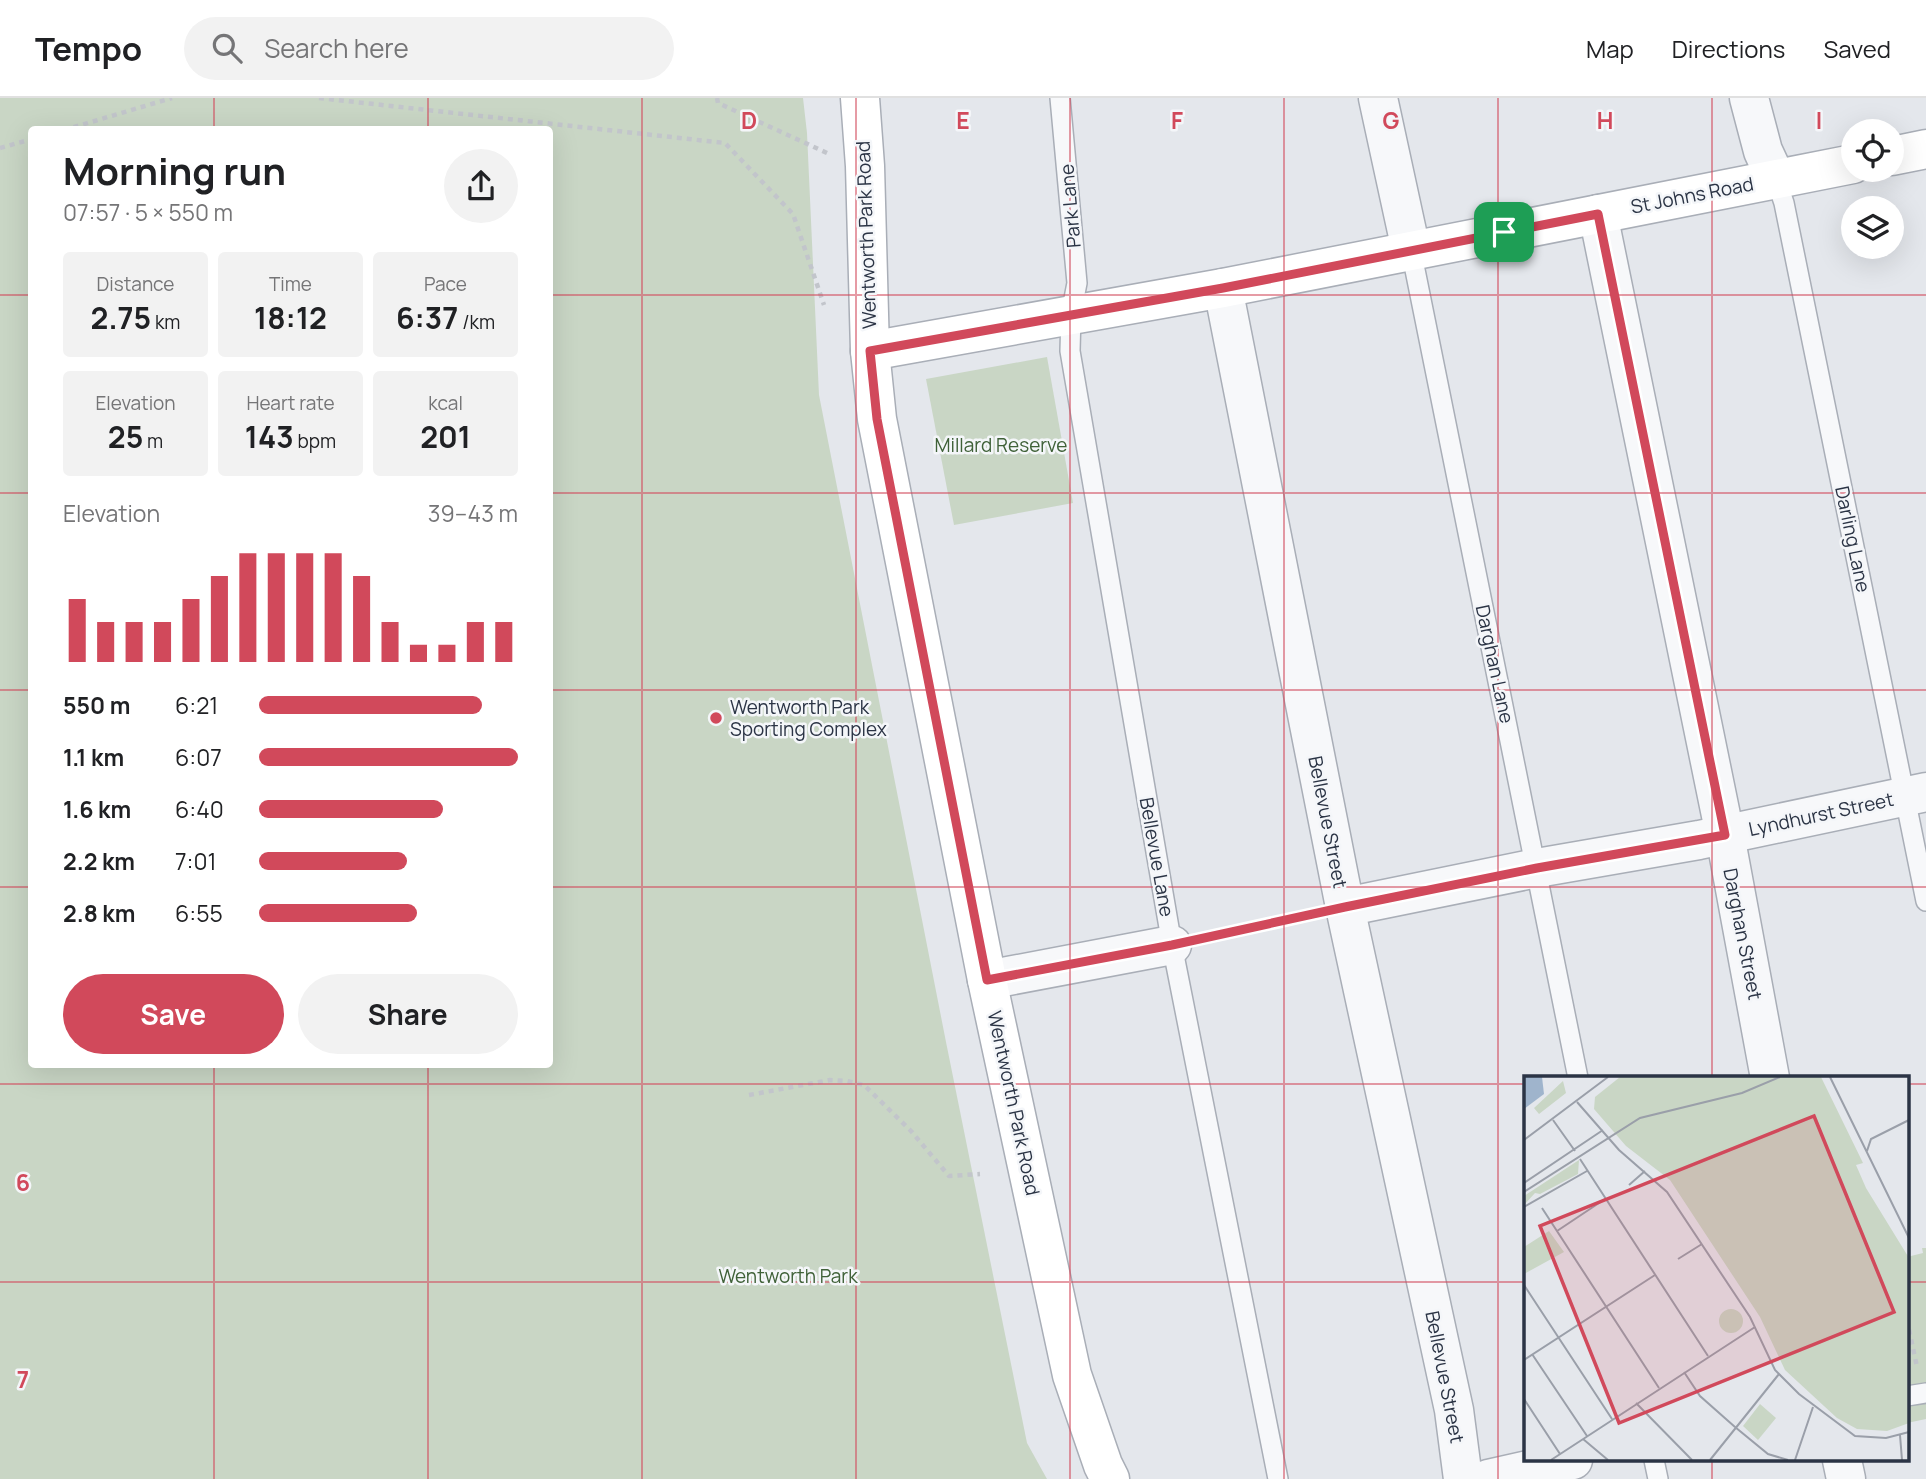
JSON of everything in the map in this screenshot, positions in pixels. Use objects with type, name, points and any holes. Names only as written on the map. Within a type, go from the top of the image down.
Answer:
[{"type":"street","name":"Wentworth Park Road","points":[[860,98],[865,166],[870,351],[877,419],[987,980],[1072,1375],[1094,1441],[1111,1479]]},
{"type":"street","points":[[1378,98],[1411,250]]},
{"type":"street","points":[[1749,98],[1763,151],[1776,179]]},
{"type":"street","points":[[1904,154],[1926,149]]},
{"type":"street","name":"St Johns Road","points":[[870,351],[1223,288],[1841,166]]},
{"type":"street","name":"Darghan Street","points":[[1598,214],[1725,835],[1770,1076]]},
{"type":"street","name":"Bellevue Street","points":[[1223,288],[1345,907],[1454,1410],[1463,1479]]},
{"type":"street","name":"Lyndhurst Street","points":[[1345,907],[1537,868],[1725,835],[1916,794]]},
{"type":"street","points":[[987,980],[1172,945]]},
{"type":"street","points":[[1488,1479],[1564,1462]]},
{"type":"lane","name":"Park Lane","points":[[1060,98],[1077,283],[1071,314]]},
{"type":"lane","name":"Darling Lane","points":[[1776,179],[1784,203],[1916,794],[1926,901]]},
{"type":"lane","name":"Darghan Lane","points":[[1411,250],[1578,1076]]},
{"type":"lane","name":"Bellevue Lane","points":[[1071,314],[1070,351],[1172,945],[1278,1479]]},
{"type":"path","points":[[78,126],[172,98]]},
{"type":"path","points":[[319,98],[725,143],[793,214],[824,306]]},
{"type":"path","points":[[717,98],[718,103],[741,114],[821,150],[865,166]]},
{"type":"path","points":[[0,148],[28,140]]},
{"type":"path","points":[[1172,945],[1345,907]]},
{"type":"path","points":[[748,1095],[830,1080],[864,1085],[911,1131],[949,1176],[980,1174]]},
{"type":"path","points":[[1909,1333],[1918,1394]]},
{"type":"green space","name":"Wentworth Park","points":[[0,98],[803,98],[807,133],[819,395],[1027,1443],[1047,1479],[0,1479]]},
{"type":"green space","name":"Millard Reserve","points":[[1047,357],[1073,503],[954,525],[926,379]]},
{"type":"green space","points":[[1922,1248],[1926,1248],[1926,1419],[1909,1423],[1909,1256],[1923,1253]]},
{"type":"place","name":"Wentworth Park Sporting Complex","points":[[716,718]]},
{"type":"route","points":[[1598,214],[1725,835],[1537,868],[1172,945],[987,980],[877,419],[870,351],[1223,288],[1504,232],[1598,214]]}]
